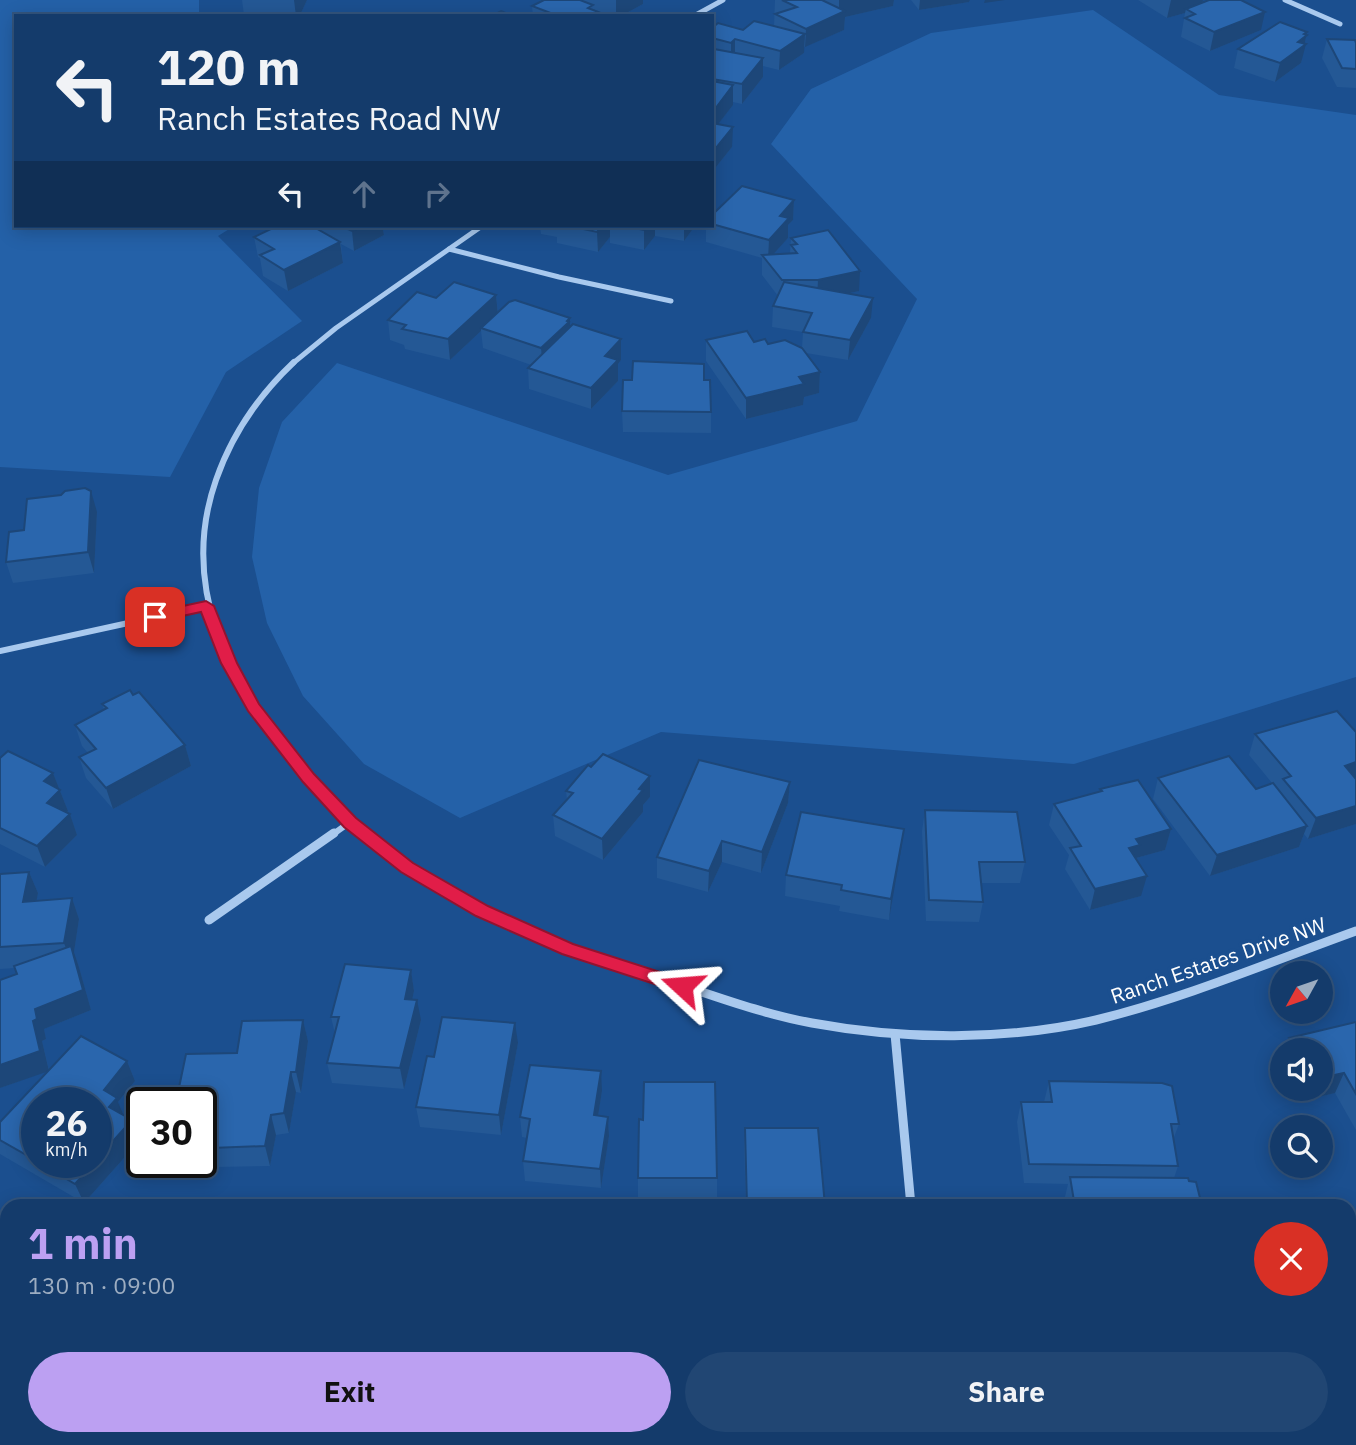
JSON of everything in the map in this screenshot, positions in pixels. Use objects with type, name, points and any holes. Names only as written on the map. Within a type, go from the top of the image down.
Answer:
[{"type":"street","points":[[698,14],[723,0]]},
{"type":"street","points":[[1285,0],[1340,24]]},
{"type":"street","name":"Ranch Estates Drive NW","points":[[479,228],[289,363],[258,400],[237,432],[211,498],[201,546],[206,606],[229,663],[253,707],[309,778],[350,822],[407,868],[482,911],[568,949],[718,999],[776,1015],[835,1027],[895,1034],[961,1035],[1014,1032],[1090,1021],[1149,1006],[1356,931]]},
{"type":"street","points":[[449,249],[559,277],[671,301]]},
{"type":"street","points":[[0,651],[206,606]]},
{"type":"street","points":[[209,919],[350,822]]},
{"type":"street","points":[[895,1034],[910,1199]]},
{"type":"shaded area","points":[[0,0],[199,0],[199,14],[14,14],[14,228],[231,228],[218,236],[302,321],[226,372],[170,477],[0,467]]},
{"type":"shaded area","points":[[1093,10],[1219,95],[1356,115],[1356,677],[1074,764],[661,732],[460,818],[364,764],[303,696],[267,623],[252,557],[259,488],[282,422],[337,363],[668,475],[857,421],[917,299],[771,144],[811,89],[931,33]]},
{"type":"building","points":[[544,0],[580,0],[593,5],[588,8],[601,13],[553,14],[532,6]]},
{"type":"building","points":[[782,0],[822,0],[845,11],[806,29],[775,14],[797,7]]},
{"type":"building","points":[[1209,0],[1241,0],[1265,12],[1214,32],[1185,18],[1195,14],[1186,9]]},
{"type":"building","points":[[754,21],[805,34],[780,51],[735,39],[731,43],[714,39],[714,26],[718,23],[743,30]]},
{"type":"building","points":[[1280,22],[1307,32],[1304,34],[1307,35],[1298,42],[1306,44],[1280,63],[1238,49]]},
{"type":"building","points":[[1327,39],[1355,40],[1356,69],[1342,68]]},
{"type":"building","points":[[714,49],[763,58],[742,84],[714,79]]},
{"type":"building","points":[[714,81],[733,85],[714,110]]},
{"type":"building","points":[[714,123],[733,127],[714,151]]},
{"type":"building","points":[[742,186],[794,200],[780,216],[789,218],[769,240],[714,225],[714,213]]},
{"type":"building","points":[[273,228],[316,228],[340,242],[284,270],[260,255],[274,249],[254,237]]},
{"type":"building","points":[[578,228],[600,228],[597,232]]},
{"type":"building","points":[[828,230],[860,271],[818,280],[782,280],[762,255],[797,253],[791,245],[797,244],[791,238]]},
{"type":"building","points":[[454,282],[496,295],[448,339],[402,329],[406,325],[388,320],[417,292],[436,298]]},
{"type":"building","points":[[784,282],[873,298],[850,340],[803,332],[812,313],[773,306]]},
{"type":"building","points":[[515,300],[570,318],[567,321],[569,322],[541,348],[481,328],[509,302]]},
{"type":"building","points":[[573,324],[621,339],[605,356],[618,360],[591,388],[528,368]]},
{"type":"building","points":[[747,331],[754,342],[765,339],[768,344],[785,340],[802,348],[820,372],[799,377],[804,384],[746,398],[706,340]]},
{"type":"building","points":[[633,361],[704,364],[704,380],[710,380],[711,412],[622,411],[623,380],[632,380]]},
{"type":"building","points":[[85,488],[91,491],[88,552],[6,562],[9,532],[24,530],[27,499],[61,495],[65,491]]},
{"type":"building","points":[[130,690],[133,695],[139,692],[185,745],[106,788],[79,757],[96,749],[75,725],[107,708],[102,704]]},
{"type":"building","points":[[1337,711],[1356,732],[1356,762],[1345,766],[1356,779],[1356,806],[1316,818],[1283,779],[1291,776],[1255,734]]},
{"type":"building","points":[[8,751],[53,773],[44,781],[60,790],[47,803],[70,814],[37,846],[0,828],[0,758]]},
{"type":"building","points":[[603,754],[650,776],[639,789],[643,790],[602,839],[553,815],[573,793],[566,791],[588,765],[591,767]]},
{"type":"building","points":[[1229,756],[1256,789],[1273,783],[1307,826],[1217,855],[1158,778]]},
{"type":"building","points":[[699,760],[790,782],[762,852],[722,841],[709,871],[657,857]]},
{"type":"building","points":[[1138,780],[1171,829],[1136,839],[1140,845],[1129,848],[1147,876],[1095,889],[1070,848],[1081,846],[1054,804]]},
{"type":"building","points":[[925,810],[1017,812],[1025,862],[979,862],[983,902],[929,900]]},
{"type":"building","points":[[801,812],[904,829],[891,899],[841,890],[842,885],[786,875]]},
{"type":"building","points":[[29,872],[23,902],[72,898],[64,943],[0,947],[0,874]]},
{"type":"building","points":[[71,946],[83,990],[35,1009],[37,1019],[33,1021],[40,1051],[0,1065],[0,980],[17,974],[14,966]]},
{"type":"building","points":[[345,964],[411,970],[405,999],[417,1000],[400,1068],[327,1063],[339,1017],[331,1017]]},
{"type":"building","points":[[442,1017],[515,1023],[499,1115],[416,1107],[427,1056],[434,1057]]},
{"type":"building","points":[[303,1020],[296,1072],[291,1072],[284,1113],[271,1115],[265,1146],[217,1148],[217,1087],[179,1087],[186,1054],[237,1053],[242,1021]]},
{"type":"building","points":[[1356,1022],[1356,1094],[1344,1073],[1333,1075],[1333,1038],[1289,1038]]},
{"type":"building","points":[[81,1036],[127,1061],[106,1087],[33,1087]]},
{"type":"building","points":[[530,1065],[601,1071],[594,1115],[608,1117],[600,1169],[523,1161],[530,1119],[520,1117]]},
{"type":"building","points":[[1049,1081],[1162,1083],[1172,1086],[1179,1124],[1171,1124],[1178,1166],[1029,1164],[1021,1102],[1052,1102]]},
{"type":"building","points":[[644,1082],[715,1082],[717,1178],[638,1178],[639,1119],[643,1120]]},
{"type":"building","points":[[21,1100],[21,1152],[0,1140],[0,1122]]},
{"type":"building","points":[[112,1109],[126,1117],[126,1127],[112,1142]]},
{"type":"building","points":[[745,1128],[818,1128],[824,1199],[747,1199]]},
{"type":"building","points":[[1070,1177],[1188,1178],[1189,1181],[1196,1182],[1200,1199],[1074,1199]]},
{"type":"building","points":[[65,1178],[80,1178],[75,1184]]},
{"type":"route","points":[[155,617],[206,606],[229,663],[253,707],[309,778],[350,822],[407,868],[482,911],[568,949],[682,986]]}]
